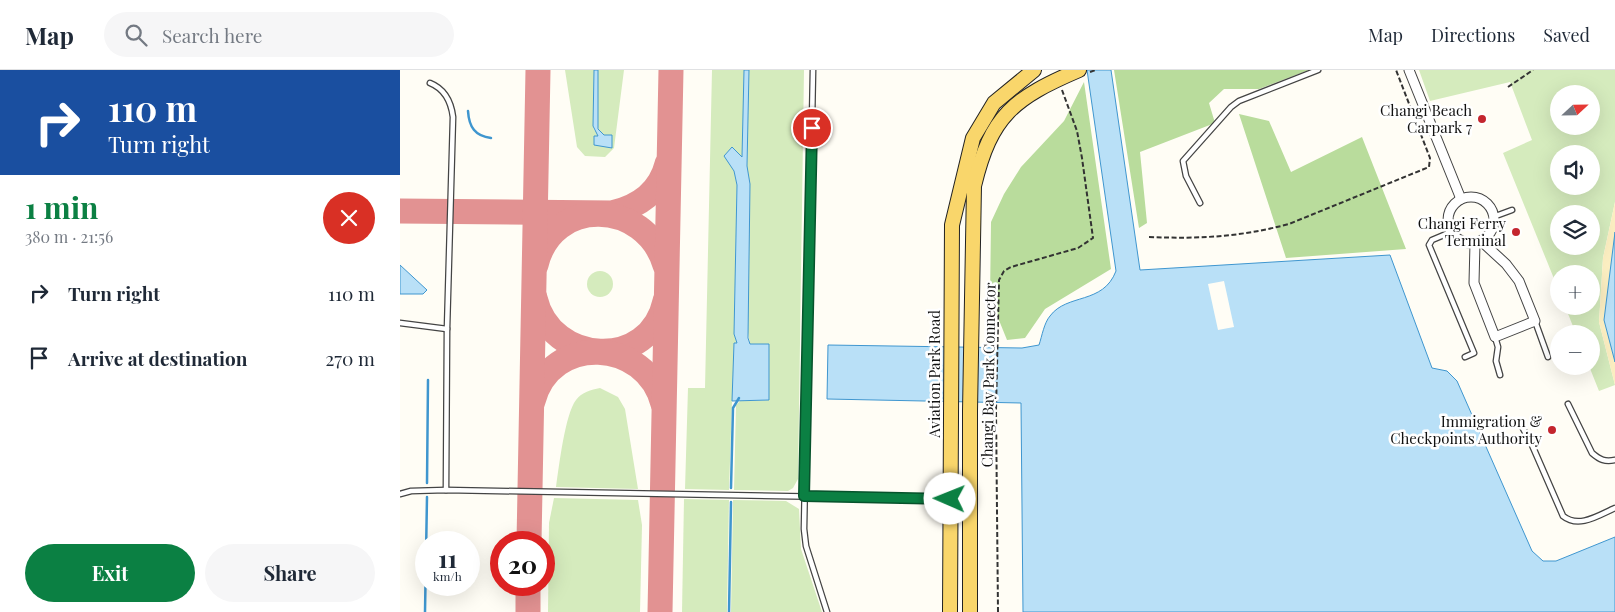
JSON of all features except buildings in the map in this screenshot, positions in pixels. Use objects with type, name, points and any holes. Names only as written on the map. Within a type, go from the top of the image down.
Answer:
[{"type":"main road","name":"Aviation Park Road","points":[[950,612],[952,225],[973,138],[994,103],[1034,70]]},
{"type":"main road","points":[[970,612],[970,411],[974,186],[982,154],[1003,117],[1023,98],[1040,87],[1079,70]]},
{"type":"street","points":[[1409,70],[1461,200]]},
{"type":"street","points":[[1471,197],[1482,200],[1490,207],[1493,227],[1488,235],[1478,242],[1465,243],[1457,239],[1451,232],[1448,223],[1449,213],[1453,205],[1461,200],[1471,197]]},
{"type":"street","points":[[1478,242],[1506,264],[1519,281],[1535,321],[1496,337],[1474,283],[1478,242]]},
{"type":"lane","points":[[813,70],[804,496],[806,546],[827,612]]},
{"type":"lane","points":[[1200,203],[1186,176],[1183,161],[1231,107],[1239,101],[1318,70]]},
{"type":"lane","points":[[430,83],[448,96],[452,116],[447,329],[446,490]]},
{"type":"lane","points":[[1493,217],[1512,210]]},
{"type":"lane","points":[[1451,232],[1432,240],[1429,245],[1474,353],[1465,357]]},
{"type":"lane","points":[[1535,321],[1548,357]]},
{"type":"lane","points":[[400,323],[447,329]]},
{"type":"lane","points":[[1496,337],[1498,347],[1496,361],[1500,375]]},
{"type":"lane","points":[[1568,404],[1592,453],[1598,459],[1607,462],[1615,460]]},
{"type":"lane","points":[[1520,423],[1532,445],[1563,516],[1575,522],[1583,522],[1615,508]]},
{"type":"lane","points":[[400,494],[411,490],[446,490],[950,499]]},
{"type":"path","points":[[1149,237],[1218,238],[1289,224],[1428,167],[1430,158],[1396,70]]},
{"type":"path","points":[[1508,87],[1532,70]]},
{"type":"path","name":"Changi Bay Park Connector","points":[[998,612],[996,410],[999,280],[1004,271],[1023,263],[1078,248],[1093,238],[1080,149],[1061,87]]},
{"type":"green space","points":[[565,70],[594,70],[593,126],[594,130],[600,133],[597,124],[598,70],[624,70],[614,148],[605,157],[585,156],[577,147]]},
{"type":"green space","points":[[712,70],[744,70],[742,159],[729,163],[734,171],[737,185],[734,334],[737,343],[734,343],[729,490],[685,489],[688,388],[705,388]]},
{"type":"green space","points":[[749,70],[804,70],[798,479],[793,488],[788,491],[734,490],[736,405],[740,401],[769,400],[769,345],[750,344],[747,327],[750,184],[747,167]]},
{"type":"green space","points":[[1114,70],[1309,70],[1259,89],[1224,89],[1209,103],[1215,123],[1140,152],[1147,223],[1139,228]]},
{"type":"green space","points":[[1419,70],[1615,70],[1615,202],[1603,258],[1600,306],[1600,265],[1550,265],[1550,269],[1503,153],[1532,140],[1510,82],[1430,101]]},
{"type":"green space","points":[[1084,82],[1111,269],[1045,309],[1025,338],[1007,340],[990,298],[991,222],[1004,194],[1021,167],[1064,121]]},
{"type":"green space","points":[[1239,114],[1269,121],[1291,172],[1362,137],[1406,249],[1286,258]]},
{"type":"green space","points":[[600,271],[609,275],[613,284],[609,293],[600,297],[591,293],[587,284],[591,275]]},
{"type":"green space","points":[[1569,315],[1599,315],[1600,325],[1572,325]]},
{"type":"green space","points":[[1600,326],[1615,385],[1599,391],[1593,375],[1600,375]]},
{"type":"green space","points":[[600,388],[618,397],[625,409],[638,489],[556,487],[563,441],[572,407],[581,395]]},
{"type":"green space","points":[[554,498],[638,500],[642,525],[640,612],[548,612],[548,596],[555,596],[555,531],[549,531]]},
{"type":"green space","points":[[684,499],[729,500],[727,612],[682,612]]},
{"type":"green space","points":[[733,500],[786,501],[799,509],[801,549],[822,612],[731,612]]},
{"type":"sand","points":[[1615,202],[1615,232],[1604,320],[1615,362],[1615,385],[1599,322],[1603,258]]},
{"type":"water","points":[[594,70],[598,70],[598,129],[604,135],[612,135],[612,148],[594,145],[594,136],[598,136],[593,126]]},
{"type":"water","points":[[744,70],[749,70],[747,166],[750,184],[748,338],[750,344],[769,344],[769,400],[732,401],[734,343],[737,343],[734,334],[737,185],[734,171],[724,156],[732,147],[742,157]]},
{"type":"water","points":[[1087,70],[1111,70],[1140,270],[1390,255],[1432,368],[1447,371],[1457,381],[1532,551],[1543,561],[1556,561],[1615,537],[1615,612],[1023,612],[1021,403],[827,399],[828,345],[1022,348],[1039,345],[1046,322],[1057,309],[1094,294],[1110,282],[1116,271]]},
{"type":"water","points":[[1615,232],[1615,362],[1604,320]]},
{"type":"water","points":[[400,265],[427,290],[423,294],[400,294]]},
{"type":"pier","points":[[1224,281],[1234,327],[1218,330],[1208,284]]},
{"type":"waterway","points":[[468,111],[471,126],[474,130],[485,137],[491,138]]},
{"type":"waterway","points":[[427,483],[428,380]]},
{"type":"waterway","points":[[731,488],[733,408],[739,398]]},
{"type":"waterway","points":[[425,612],[427,497]]},
{"type":"waterway","points":[[729,612],[731,502]]},
{"type":"taxiway","points":[[529,531],[538,70]]},
{"type":"taxiway","points":[[660,612],[671,70]]},
{"type":"taxiway","points":[[400,211],[612,213],[631,207],[647,197],[659,183],[667,164]]},
{"type":"taxiway","points":[[536,265],[545,242],[560,227],[579,217],[599,214],[620,218],[639,227],[654,243],[665,265]]},
{"type":"taxiway","points":[[535,298],[545,321],[560,337],[579,347],[600,351],[621,349],[641,340],[656,324],[665,301]]},
{"type":"taxiway","points":[[533,401],[543,379],[559,364],[578,355],[598,352],[619,356],[638,366],[653,382],[663,404]]},
{"type":"taxiway","points":[[528,596],[528,612]]},
{"type":"place","name":"Changi Beach Carpark 7","points":[[1482,119]]},
{"type":"place","name":"Changi Ferry Terminal","points":[[1516,232]]},
{"type":"place","name":"Immigration & Checkpoints Authority","points":[[1552,430]]},
{"type":"route","points":[[812,128],[804,496],[950,499]]}]
